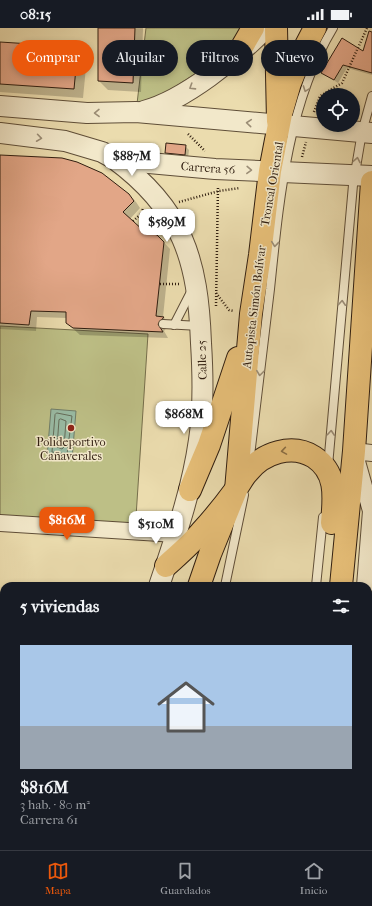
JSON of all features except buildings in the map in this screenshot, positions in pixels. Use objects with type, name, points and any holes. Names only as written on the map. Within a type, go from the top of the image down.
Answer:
[{"type":"main road","points":[[246,40],[253,28]]},
{"type":"main road","points":[[276,28],[277,114],[294,126]]},
{"type":"main road","name":"Autopista Simón Bolívar","points":[[200,582],[236,490],[244,312],[285,172],[294,126],[290,83],[303,51],[315,28]]},
{"type":"main road","points":[[342,582],[363,452],[368,312],[366,177]]},
{"type":"main road","points":[[190,490],[209,445],[226,398],[244,312]]},
{"type":"main road","points":[[163,576],[236,490],[248,471],[268,456],[282,451],[293,450],[312,456],[319,461],[328,472],[334,485],[335,494],[327,582]]},
{"type":"street","points":[[252,40],[266,28]]},
{"type":"street","points":[[136,112],[153,108],[169,101],[208,76]]},
{"type":"street","points":[[0,106],[87,113],[136,112],[367,132]]},
{"type":"street","name":"Carrera 56","points":[[0,132],[70,142],[102,152],[113,158],[138,162],[215,169],[366,177]]},
{"type":"street","name":"Calle 25","points":[[113,158],[141,180],[163,206],[180,234],[203,284],[201,326],[203,387],[200,439],[190,490],[163,576]]},
{"type":"street","points":[[363,452],[371,511],[365,582]]},
{"type":"street","points":[[0,522],[176,534]]},
{"type":"lane","points":[[294,126],[310,78],[326,39],[333,28]]},
{"type":"lane","points":[[316,582],[328,472],[366,177],[367,132],[372,96]]},
{"type":"lane","name":"Troncal Oriental","points":[[226,582],[248,471],[285,172]]},
{"type":"lane","points":[[174,325],[203,284]]},
{"type":"lane","points":[[163,324],[201,326]]},
{"type":"path","points":[[285,172],[294,126],[320,96],[342,83],[367,28]]},
{"type":"path","points":[[183,130],[202,146],[215,169],[219,191],[216,307]]},
{"type":"path","points":[[179,202],[219,191]]},
{"type":"path","points":[[133,221],[142,213]]},
{"type":"path","points":[[203,284],[216,292],[229,310],[233,312],[244,312]]},
{"type":"path","points":[[372,742],[372,753]]},
{"type":"green space","points":[[146,28],[266,28],[247,40],[186,40],[186,76],[192,76],[136,112],[140,76],[178,76],[178,40],[145,40]]},
{"type":"green space","name":"Polideportivo Cañaverales","points":[[0,326],[148,334],[135,532],[0,523]]},
{"type":"water","points":[[51,409],[76,411],[72,459],[47,457]]},
{"type":"place","name":"Polideportivo Cañaverales","points":[[71,428]]}]
